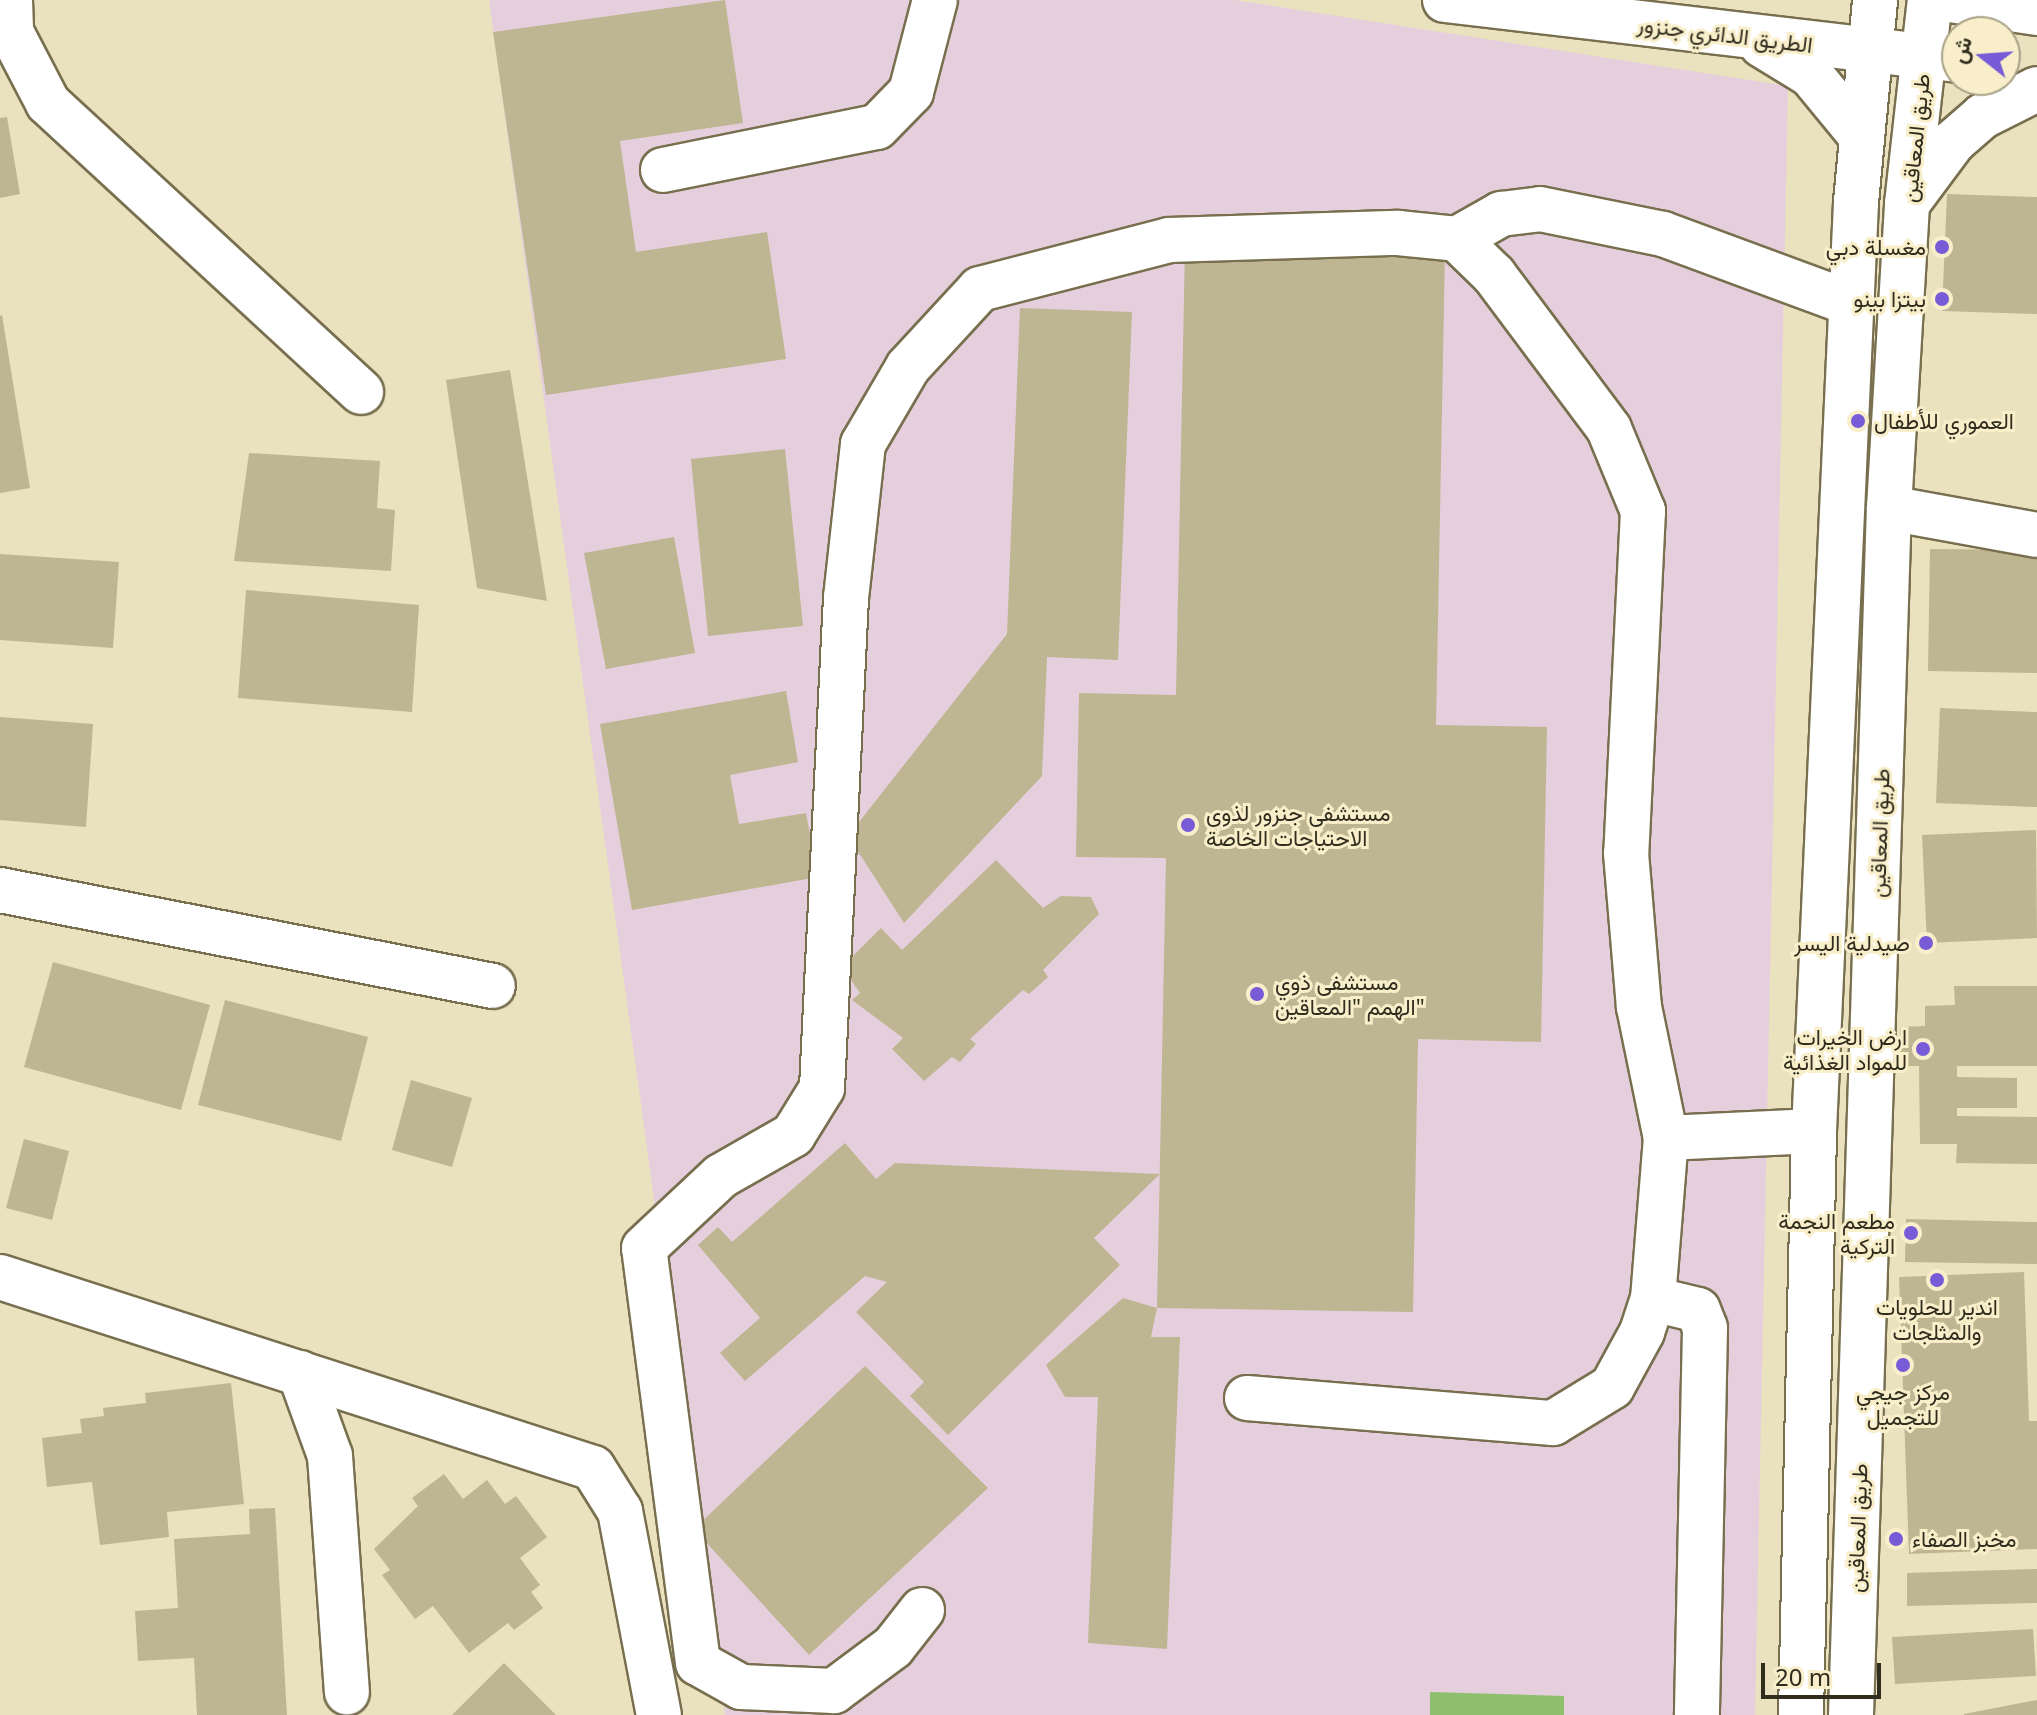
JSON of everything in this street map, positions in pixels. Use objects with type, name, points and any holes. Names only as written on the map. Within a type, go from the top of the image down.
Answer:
[{"type":"street","points":[[10,0],[11,32],[48,103],[361,392]]},
{"type":"street","points":[[663,170],[877,127],[911,92],[935,0]]},
{"type":"street","name":"الطريق الدائري جنزور","points":[[1445,0],[1940,58]]},
{"type":"street","points":[[1801,1715],[1814,1131],[1852,304],[1862,137],[1875,0]]},
{"type":"street","name":"طريق المعاقين","points":[[1851,1715],[1889,508],[1907,204],[1940,58],[1930,0]]},
{"type":"street","points":[[1950,0],[2037,13]]},
{"type":"street","points":[[1742,36],[1811,75],[1862,137]]},
{"type":"street","points":[[1907,204],[1953,142],[1983,116],[2037,89]]},
{"type":"street","points":[[922,1610],[893,1647],[834,1691],[741,1687],[698,1663],[644,1248],[721,1176],[793,1135],[822,1088],[846,598],[863,444],[908,367],[980,289],[1169,240],[1398,233],[1457,239],[1501,214],[1540,209],[1663,234],[1852,304]]},
{"type":"street","points":[[1247,1398],[1553,1423],[1612,1387],[1653,1299],[1666,1138],[1639,1007],[1626,853],[1643,511],[1609,429],[1494,275],[1457,239]]},
{"type":"street","points":[[1889,508],[2037,535]]},
{"type":"street","points":[[0,890],[493,986]]},
{"type":"street","points":[[1666,1138],[1814,1131]]},
{"type":"street","points":[[0,1277],[593,1468],[620,1511],[659,1715]]},
{"type":"street","points":[[1653,1299],[1698,1310],[1705,1328],[1697,1715]]},
{"type":"street","points":[[300,1373],[330,1456],[347,1692]]},
{"type":"shaded area","name":"مستشفي جنزور لذوي الاحتياجات الخاصة","points":[[489,0],[1235,0],[1788,86],[1755,1715],[725,1715]]},
{"type":"green space","points":[[1430,1692],[1564,1696],[1564,1715],[1430,1715]]},
{"type":"building","points":[[725,0],[743,123],[620,141],[636,252],[767,232],[786,359],[546,395],[493,32]]},
{"type":"building","points":[[7,117],[20,194],[0,198],[0,118]]},
{"type":"building","points":[[1947,194],[2037,197],[2037,314],[1942,311]]},
{"type":"building","points":[[1185,247],[1445,252],[1436,725],[1547,727],[1541,1042],[1418,1039],[1413,1312],[1157,1308],[1166,858],[1076,857],[1079,693],[1176,695]]},
{"type":"building","points":[[1020,308],[1132,312],[1118,660],[1047,657],[1042,776],[904,923],[848,836],[1007,634]]},
{"type":"building","points":[[0,316],[30,488],[0,493]]},
{"type":"building","points":[[510,370],[547,601],[477,588],[446,380]]},
{"type":"building","points":[[785,449],[803,626],[708,636],[691,459]]},
{"type":"building","points":[[249,453],[380,461],[377,508],[395,510],[391,571],[234,561]]},
{"type":"building","points":[[674,537],[695,653],[606,669],[584,553]]},
{"type":"building","points":[[1930,549],[2037,550],[2037,673],[1928,671]]},
{"type":"building","points":[[0,554],[119,562],[113,648],[0,640]]},
{"type":"building","points":[[246,590],[419,605],[412,712],[238,698]]},
{"type":"building","points":[[786,691],[798,762],[730,775],[739,824],[806,813],[818,877],[632,910],[600,724]]},
{"type":"building","points":[[1940,708],[2037,712],[2037,807],[1936,803]]},
{"type":"building","points":[[0,717],[93,724],[86,827],[0,820]]},
{"type":"building","points":[[2036,830],[2037,938],[1927,943],[1922,835]]},
{"type":"building","points":[[996,860],[1043,908],[1061,896],[1091,897],[1099,914],[1043,970],[1048,977],[1029,994],[1023,990],[970,1039],[976,1044],[960,1062],[952,1057],[924,1081],[892,1049],[903,1038],[852,1000],[860,993],[842,967],[881,928],[902,950]]},
{"type":"building","points":[[53,962],[210,1005],[181,1110],[24,1067]]},
{"type":"building","points":[[1954,986],[2037,986],[2037,1066],[1957,1066],[1957,1077],[2017,1078],[2017,1108],[1957,1108],[1957,1116],[2037,1117],[2037,1164],[1956,1163],[1957,1144],[1920,1144],[1919,1066],[1900,1066],[1900,1027],[1925,1026],[1925,1006],[1955,1005]]},
{"type":"building","points":[[225,1000],[368,1037],[341,1141],[198,1105]]},
{"type":"building","points":[[411,1080],[472,1098],[452,1167],[392,1150]]},
{"type":"building","points":[[24,1139],[69,1151],[52,1220],[6,1208]]},
{"type":"building","points":[[845,1143],[876,1179],[895,1163],[1160,1174],[1094,1238],[1120,1265],[948,1435],[910,1396],[924,1382],[856,1312],[887,1282],[865,1276],[745,1381],[720,1353],[760,1318],[698,1245],[718,1227],[732,1242]]},
{"type":"building","points":[[1906,1219],[2037,1222],[2037,1264],[1905,1262]]},
{"type":"building","points":[[2024,1272],[2029,1421],[2037,1421],[2037,1549],[1909,1554],[1899,1277]]},
{"type":"building","points":[[1123,1298],[1157,1308],[1151,1337],[1180,1337],[1167,1649],[1088,1643],[1098,1397],[1065,1397],[1046,1365]]},
{"type":"building","points":[[865,1366],[988,1488],[809,1655],[694,1529]]},
{"type":"building","points":[[231,1383],[244,1504],[167,1512],[169,1537],[100,1545],[92,1482],[47,1487],[42,1438],[82,1433],[80,1419],[104,1416],[103,1408],[146,1403],[145,1393]]},
{"type":"building","points":[[444,1474],[463,1499],[487,1480],[505,1504],[516,1496],[547,1537],[520,1558],[540,1585],[531,1592],[543,1608],[514,1630],[508,1623],[469,1653],[433,1606],[415,1619],[382,1575],[390,1570],[374,1549],[418,1506],[412,1498]]},
{"type":"building","points":[[275,1508],[287,1715],[197,1715],[194,1658],[138,1661],[135,1611],[178,1608],[174,1539],[250,1534],[249,1509]]},
{"type":"building","points":[[2037,1569],[2037,1603],[1907,1606],[1907,1573]]},
{"type":"building","points":[[2033,1629],[2036,1676],[1895,1684],[1892,1637]]},
{"type":"building","points":[[504,1663],[556,1715],[452,1715]]},
{"type":"building","points":[[2037,1700],[2037,1715],[1964,1715],[1964,1714]]},
{"type":"place","name":"مغسلة دبي","points":[[1942,247]]},
{"type":"place","name":"بيتزا بينو","points":[[1942,299]]},
{"type":"place","name":"العموري للأطفال","points":[[1858,421]]},
{"type":"place","name":"مستشفي جنزور لذوي الاحتياجات الخاصة","points":[[1188,825]]},
{"type":"place","name":"صيدلية اليسر","points":[[1926,943]]},
{"type":"place","name":"مستشفى ذوي الهمم \"المعاقين\"","points":[[1257,994]]},
{"type":"place","name":"ارض الخيرات للمواد الغذائية","points":[[1923,1049]]},
{"type":"place","name":"مطعم النجمة التركية","points":[[1911,1233]]},
{"type":"place","name":"اندير للحلويات والمثلجات","points":[[1937,1280]]},
{"type":"place","name":"مركز جيجي للتجميل","points":[[1903,1365]]},
{"type":"place","name":"مخبز الصفاء","points":[[1896,1539]]}]
